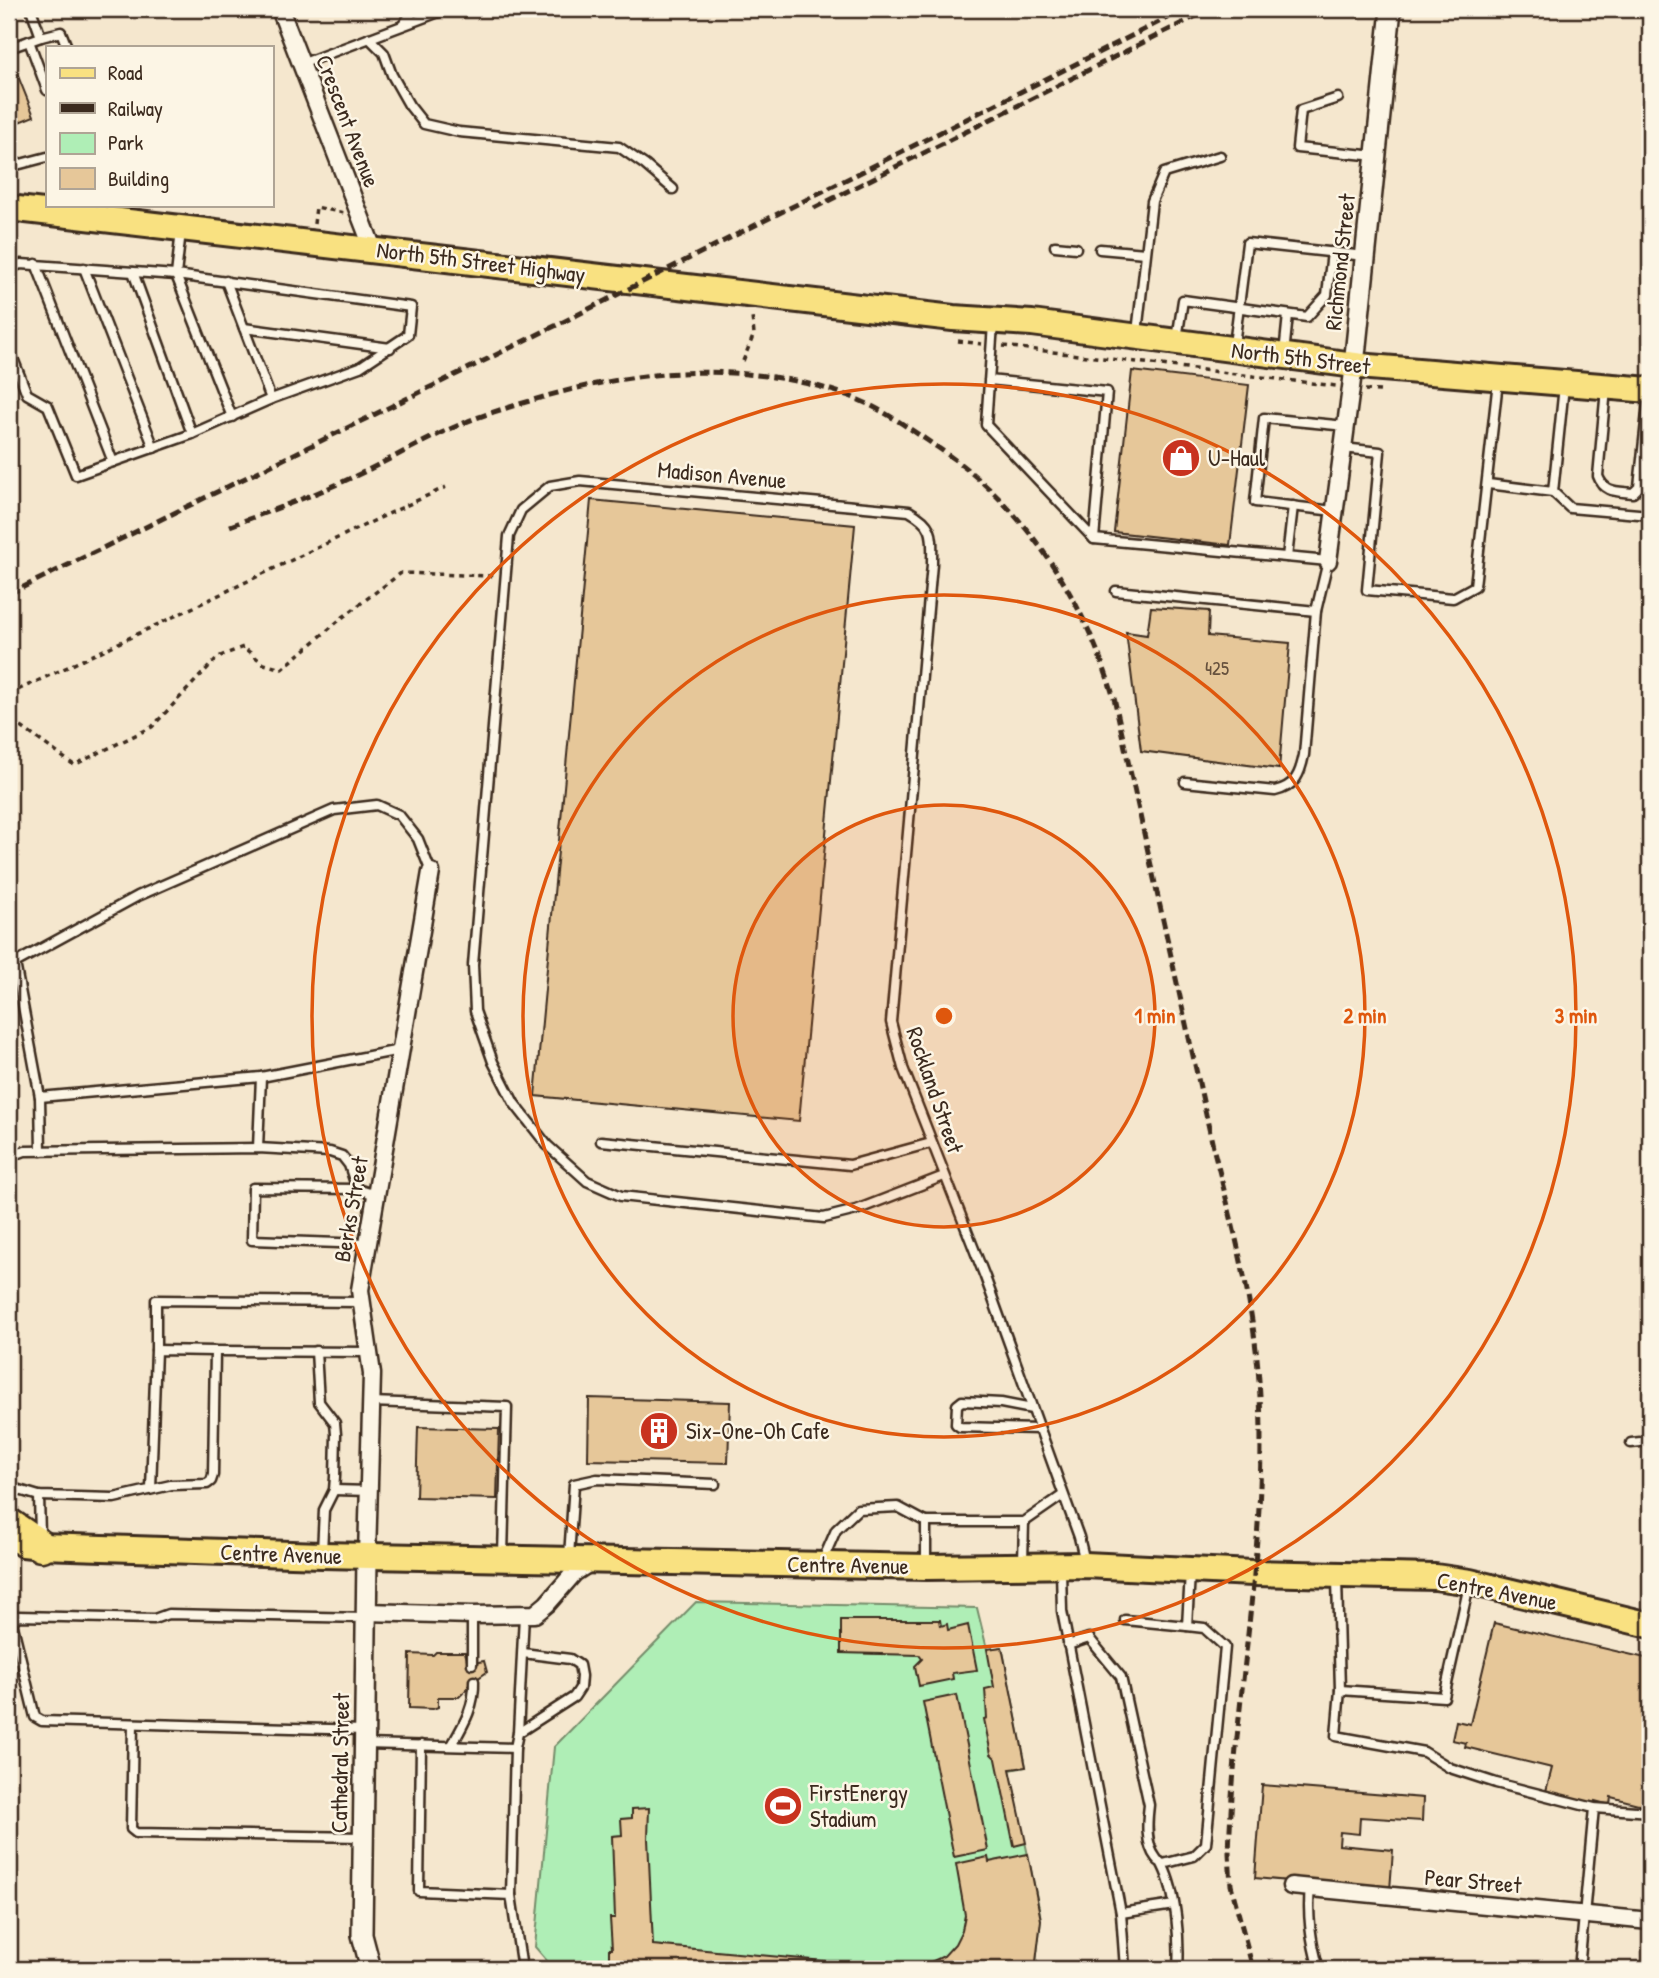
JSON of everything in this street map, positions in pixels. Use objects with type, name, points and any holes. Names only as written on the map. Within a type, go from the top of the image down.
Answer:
[{"type":"highway","points":[[9,1524],[41,1546]]},
{"type":"main road","name":"North 5th Street Highway","points":[[9,208],[953,318]]},
{"type":"main road","name":"North 5th Street","points":[[953,318],[1032,323],[1354,365],[1650,390]]},
{"type":"main road","name":"Centre Avenue","points":[[9,1542],[41,1546],[322,1555],[926,1567],[1073,1565],[1435,1577],[1470,1582],[1650,1625]]},
{"type":"main road","name":"Centre Avenue","points":[[9,1558],[41,1546]]},
{"type":"street","name":"Crescent Avenue","points":[[280,9],[373,250]]},
{"type":"street","name":"Richmond Street","points":[[1328,561],[1354,365],[1391,9]]},
{"type":"street","name":"Berks Street","points":[[367,1556],[372,1374],[360,1290],[431,872]]},
{"type":"street","name":"Cathedral Street","points":[[367,1556],[362,1935],[371,1969]]},
{"type":"street","points":[[366,1615],[535,1614],[574,1573],[594,1560]]},
{"type":"street","name":"Pear Street","points":[[1291,1886],[1650,1921]]},
{"type":"lane","points":[[31,9],[41,37]]},
{"type":"lane","points":[[403,26],[415,9]]},
{"type":"lane","points":[[301,64],[447,9]]},
{"type":"lane","points":[[9,48],[61,32],[67,46]]},
{"type":"lane","points":[[369,38],[384,53],[392,75],[409,105],[424,124],[458,132],[619,147],[673,189]]},
{"type":"lane","points":[[29,41],[46,87]]},
{"type":"lane","points":[[1338,98],[1301,110],[1297,148],[1376,156]]},
{"type":"lane","points":[[1136,336],[1152,201],[1164,173],[1220,156]]},
{"type":"lane","points":[[9,167],[46,157]]},
{"type":"lane","points":[[181,228],[176,275],[232,417]]},
{"type":"lane","points":[[1234,349],[1247,243],[1365,256]]},
{"type":"lane","points":[[1055,246],[1076,247]]},
{"type":"lane","points":[[1100,249],[1145,253]]},
{"type":"lane","points":[[1177,342],[1183,300],[1307,317],[1326,295],[1332,252]]},
{"type":"lane","points":[[9,268],[21,264],[36,264],[176,275],[411,307],[408,335],[360,367],[271,399],[192,435],[76,475],[48,406],[27,394],[9,348]]},
{"type":"lane","points":[[36,264],[113,462]]},
{"type":"lane","points":[[84,268],[154,448]]},
{"type":"lane","points":[[133,272],[192,435]]},
{"type":"lane","points":[[226,281],[271,399]]},
{"type":"lane","points":[[1283,355],[1288,315]]},
{"type":"lane","points":[[993,321],[986,425],[1094,539],[1328,561],[1316,611],[1304,755],[1299,775],[1286,789],[1275,791],[1185,782]]},
{"type":"lane","points":[[244,328],[391,348]]},
{"type":"lane","points":[[1343,448],[1380,452],[1367,590],[1453,598],[1475,586],[1499,378]]},
{"type":"lane","points":[[989,380],[1107,392],[1094,539]]},
{"type":"lane","points":[[1553,492],[1564,383]]},
{"type":"lane","points":[[1607,386],[1598,476],[1601,485],[1609,491],[1633,493],[1640,483],[1650,390]]},
{"type":"lane","points":[[1334,511],[1255,502],[1264,418],[1346,426]]},
{"type":"lane","name":"Madison Avenue","points":[[506,577],[509,536],[521,509],[550,486],[580,481],[909,511],[925,520]]},
{"type":"lane","points":[[1640,483],[1650,485]]},
{"type":"lane","points":[[1488,484],[1553,492],[1570,508],[1650,515]]},
{"type":"lane","points":[[1287,558],[1293,506]]},
{"type":"lane","name":"Rockland Street","points":[[925,520],[932,538],[932,564],[891,1014],[903,1068],[985,1277],[1079,1536],[1062,1611],[1121,1913],[1125,1969]]},
{"type":"lane","points":[[506,577],[473,965],[475,1012],[493,1062],[514,1103],[547,1145],[587,1181],[621,1196],[824,1218],[856,1210],[944,1176]]},
{"type":"lane","points":[[1116,591],[1316,611]]},
{"type":"lane","points":[[41,1151],[40,1097],[15,963],[138,896],[334,810],[377,805],[399,815],[418,839],[431,872]]},
{"type":"lane","points":[[40,1097],[261,1077],[401,1049]]},
{"type":"lane","points":[[258,1148],[261,1077]]},
{"type":"lane","points":[[601,1141],[850,1165],[931,1143]]},
{"type":"lane","points":[[9,1157],[25,1151],[258,1148],[330,1152],[342,1156],[349,1165],[357,1189]]},
{"type":"lane","points":[[368,1244],[252,1240],[253,1188],[357,1189],[376,1195]]},
{"type":"lane","points":[[151,1489],[156,1300],[361,1302]]},
{"type":"lane","points":[[156,1350],[369,1352]]},
{"type":"lane","points":[[9,1487],[38,1496],[114,1498],[171,1485],[202,1485],[211,1481],[215,1350]]},
{"type":"lane","points":[[316,1351],[319,1402],[335,1423],[334,1490],[324,1510],[322,1555]]},
{"type":"lane","points":[[1032,1409],[1001,1403],[962,1401],[957,1405],[956,1424],[960,1427],[1039,1429]]},
{"type":"lane","points":[[371,1402],[507,1407],[503,1558]]},
{"type":"lane","points":[[1631,1443],[1650,1441]]},
{"type":"lane","points":[[568,1559],[574,1484],[597,1479],[715,1484]]},
{"type":"lane","points":[[334,1490],[369,1491]]},
{"type":"lane","points":[[820,1565],[836,1530],[858,1509],[864,1507],[898,1507],[926,1522],[1024,1522],[1063,1495]]},
{"type":"lane","points":[[38,1496],[41,1546]]},
{"type":"lane","points":[[926,1522],[926,1567]]},
{"type":"lane","points":[[1023,1566],[1024,1522]]},
{"type":"lane","points":[[1187,1626],[1191,1569]]},
{"type":"lane","points":[[1337,1575],[1340,1690],[1336,1736],[1424,1752],[1450,1768],[1496,1783],[1594,1808],[1650,1812]]},
{"type":"lane","points":[[1340,1690],[1444,1697],[1470,1582]]},
{"type":"lane","points":[[366,1615],[168,1614],[154,1619],[18,1616],[12,1622],[34,1717],[42,1721],[365,1737],[421,1745],[515,1748]]},
{"type":"lane","points":[[472,1615],[472,1664]]},
{"type":"lane","points":[[522,1969],[511,1895],[515,1748],[519,1733],[524,1615]]},
{"type":"lane","points":[[1125,1620],[1204,1628],[1225,1647],[1206,1844],[1194,1856],[1163,1864]]},
{"type":"lane","points":[[1068,1645],[1089,1638],[1121,1677],[1149,1805],[1147,1819],[1150,1846],[1156,1858],[1163,1864],[1174,1905],[1178,1969]]},
{"type":"lane","points":[[519,1733],[574,1698],[580,1688],[581,1676],[579,1665],[570,1659],[523,1653]]},
{"type":"lane","points":[[452,1745],[469,1714],[474,1681]]},
{"type":"lane","points":[[133,1724],[131,1829],[135,1833],[363,1837]]},
{"type":"lane","points":[[421,1745],[419,1891],[511,1895]]},
{"type":"lane","points":[[1579,1969],[1594,1808]]},
{"type":"lane","points":[[1310,1888],[1308,1912],[1313,1951],[1319,1969]]},
{"type":"lane","points":[[1121,1913],[1174,1905]]},
{"type":"path","points":[[743,361],[754,334],[752,317]]},
{"type":"path","points":[[9,694],[446,487]]},
{"type":"path","points":[[13,721],[74,765],[152,727],[218,657],[243,647],[264,664],[282,669],[342,617],[401,573],[506,577]]},
{"type":"green space","name":"FirstEnergy Stadium","points":[[696,1602],[977,1608],[987,1649],[1002,1647],[1026,1767],[1010,1770],[1041,1920],[1036,1962],[1044,1966],[1043,1969],[554,1969],[535,1947],[554,1747]]},
{"type":"building","points":[[12,61],[34,116],[9,126],[9,63]]},
{"type":"building","name":"U-Haul","points":[[1132,371],[1249,385],[1230,545],[1114,532]]},
{"type":"building","points":[[591,500],[855,525],[799,1121],[535,1096]]},
{"type":"building","points":[[1151,607],[1209,611],[1208,636],[1290,643],[1279,769],[1141,751],[1126,632],[1147,635]]},
{"type":"building","name":"Six-One-Oh Cafe","points":[[589,1398],[730,1402],[728,1463],[588,1460]]},
{"type":"building","points":[[418,1427],[499,1429],[497,1499],[416,1497]]},
{"type":"building","points":[[841,1620],[940,1620],[941,1626],[947,1624],[948,1630],[968,1625],[977,1670],[952,1673],[953,1679],[919,1686],[915,1666],[922,1659],[919,1655],[841,1653]]},
{"type":"building","points":[[1494,1623],[1650,1659],[1650,1807],[1611,1797],[1610,1805],[1595,1801],[1594,1805],[1545,1795],[1552,1768],[1465,1747],[1466,1743],[1452,1740],[1456,1721],[1470,1724]]},
{"type":"building","points":[[1002,1647],[1026,1767],[1010,1769],[1026,1843],[1014,1846],[996,1759],[991,1754],[984,1719],[987,1718],[985,1689],[994,1687],[987,1649]]},
{"type":"building","points":[[436,1652],[465,1652],[468,1664],[484,1661],[487,1672],[471,1683],[459,1697],[438,1697],[438,1707],[409,1708],[410,1654],[433,1655]]},
{"type":"building","points":[[957,1695],[988,1850],[954,1857],[923,1702]]},
{"type":"building","points":[[1262,1785],[1423,1798],[1422,1821],[1360,1817],[1359,1834],[1340,1832],[1339,1845],[1393,1850],[1390,1890],[1255,1878]]},
{"type":"building","points":[[649,1808],[653,1945],[855,1964],[855,1969],[607,1969],[609,1949],[612,1949],[610,1918],[615,1918],[612,1836],[622,1835],[621,1819],[632,1818],[632,1809]]},
{"type":"building","points":[[1028,1854],[1041,1920],[1036,1962],[1044,1966],[1043,1969],[872,1969],[872,1965],[920,1967],[944,1956],[955,1944],[965,1915],[956,1864],[988,1857],[989,1862]]},
{"type":"railway","points":[[9,594],[567,320],[1185,9]]},
{"type":"railway","points":[[814,208],[1210,9]]},
{"type":"railway","points":[[230,526],[326,489],[450,429],[507,408],[611,381],[691,372],[730,373],[810,384],[849,396],[884,412],[969,471],[1025,527],[1048,558],[1087,627],[1115,702],[1214,1151],[1237,1242],[1254,1335],[1260,1397],[1259,1511],[1229,1853],[1231,1885],[1253,1969]]},
{"type":"place","name":"U-Haul","points":[[1181,458]]},
{"type":"place","name":"Six-One-Oh Cafe","points":[[659,1431]]},
{"type":"place","name":"FirstEnergy Stadium","points":[[783,1806]]}]
